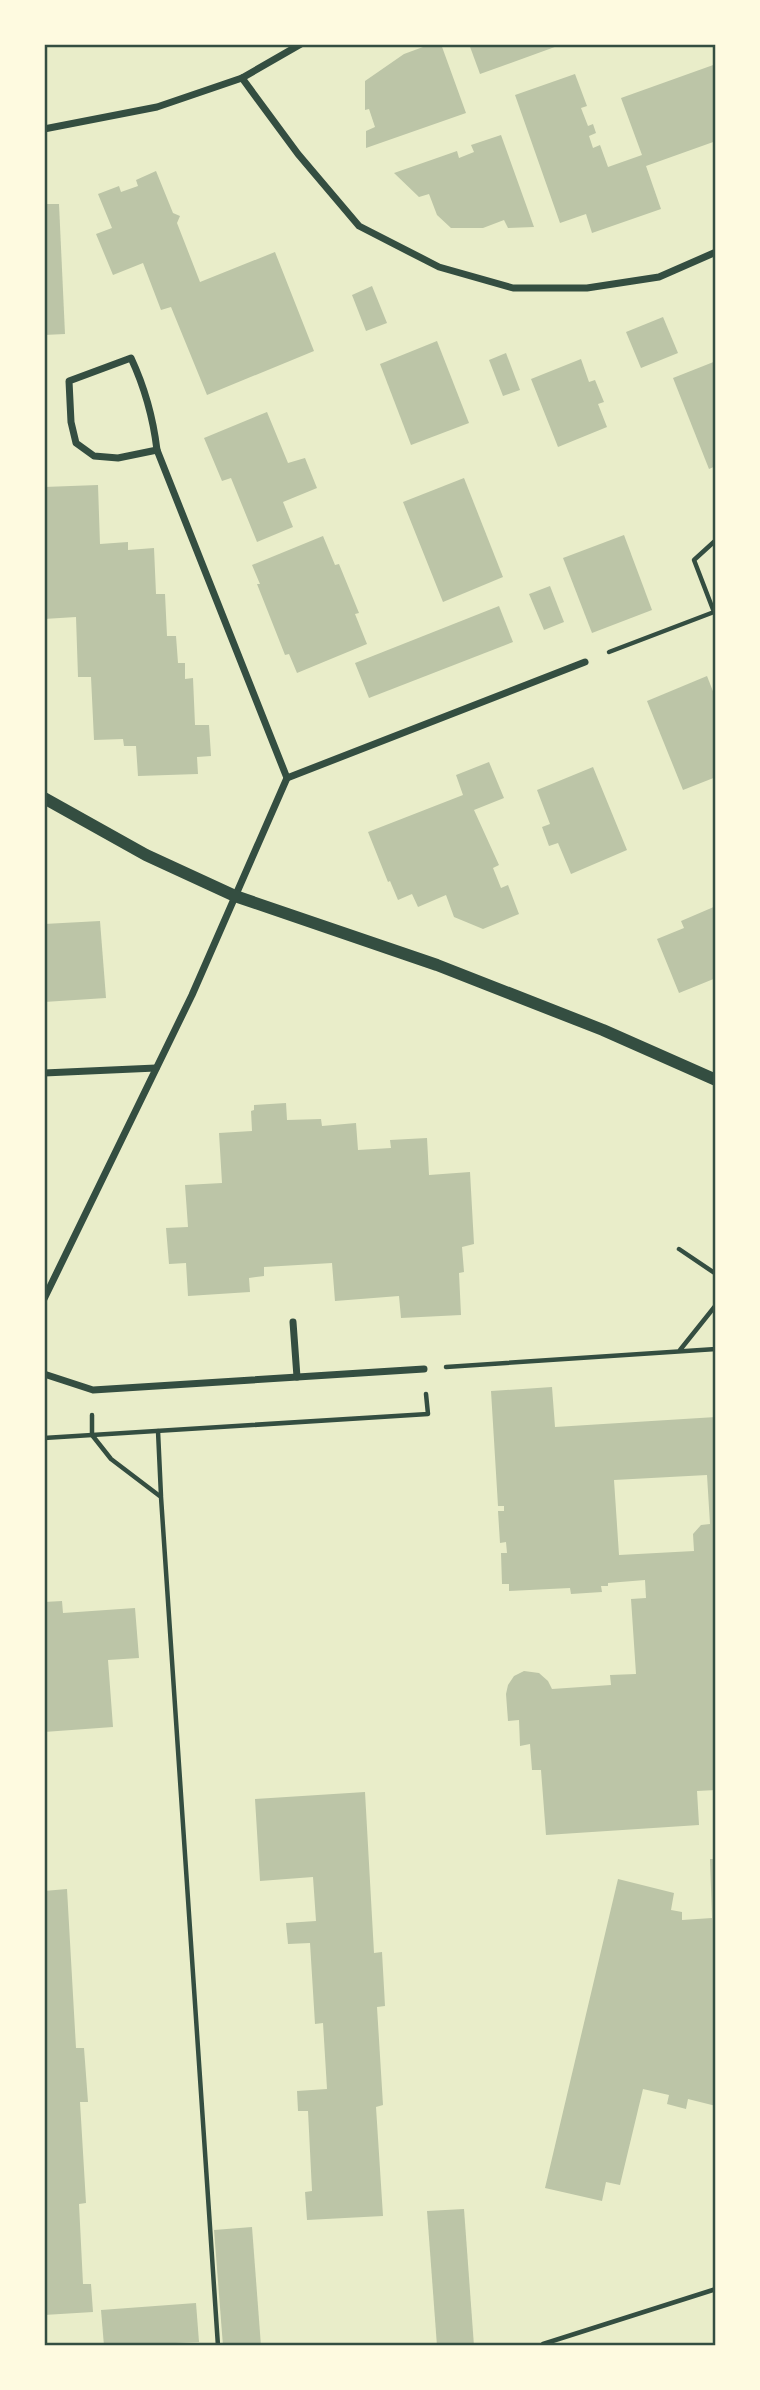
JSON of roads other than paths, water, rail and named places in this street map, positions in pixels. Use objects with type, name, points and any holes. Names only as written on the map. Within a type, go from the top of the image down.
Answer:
[{"type":"street","points":[[44,129],[157,107],[242,78],[301,44]]},
{"type":"street","points":[[242,78],[298,155],[359,226],[439,267],[513,288],[587,288],[659,277],[716,252]]},
{"type":"street","points":[[158,450],[118,458],[94,456],[76,443],[71,422],[69,381],[131,359],[142,383],[158,450],[287,778]]},
{"type":"street","points":[[44,1299],[192,995],[287,778],[585,662]]},
{"type":"street","points":[[44,798],[146,855],[235,896],[437,965],[603,1030],[716,1080]]},
{"type":"street","points":[[44,1073],[156,1068]]},
{"type":"street","points":[[293,1322],[297,1377]]},
{"type":"street","points":[[44,1374],[93,1390],[424,1369]]}]
